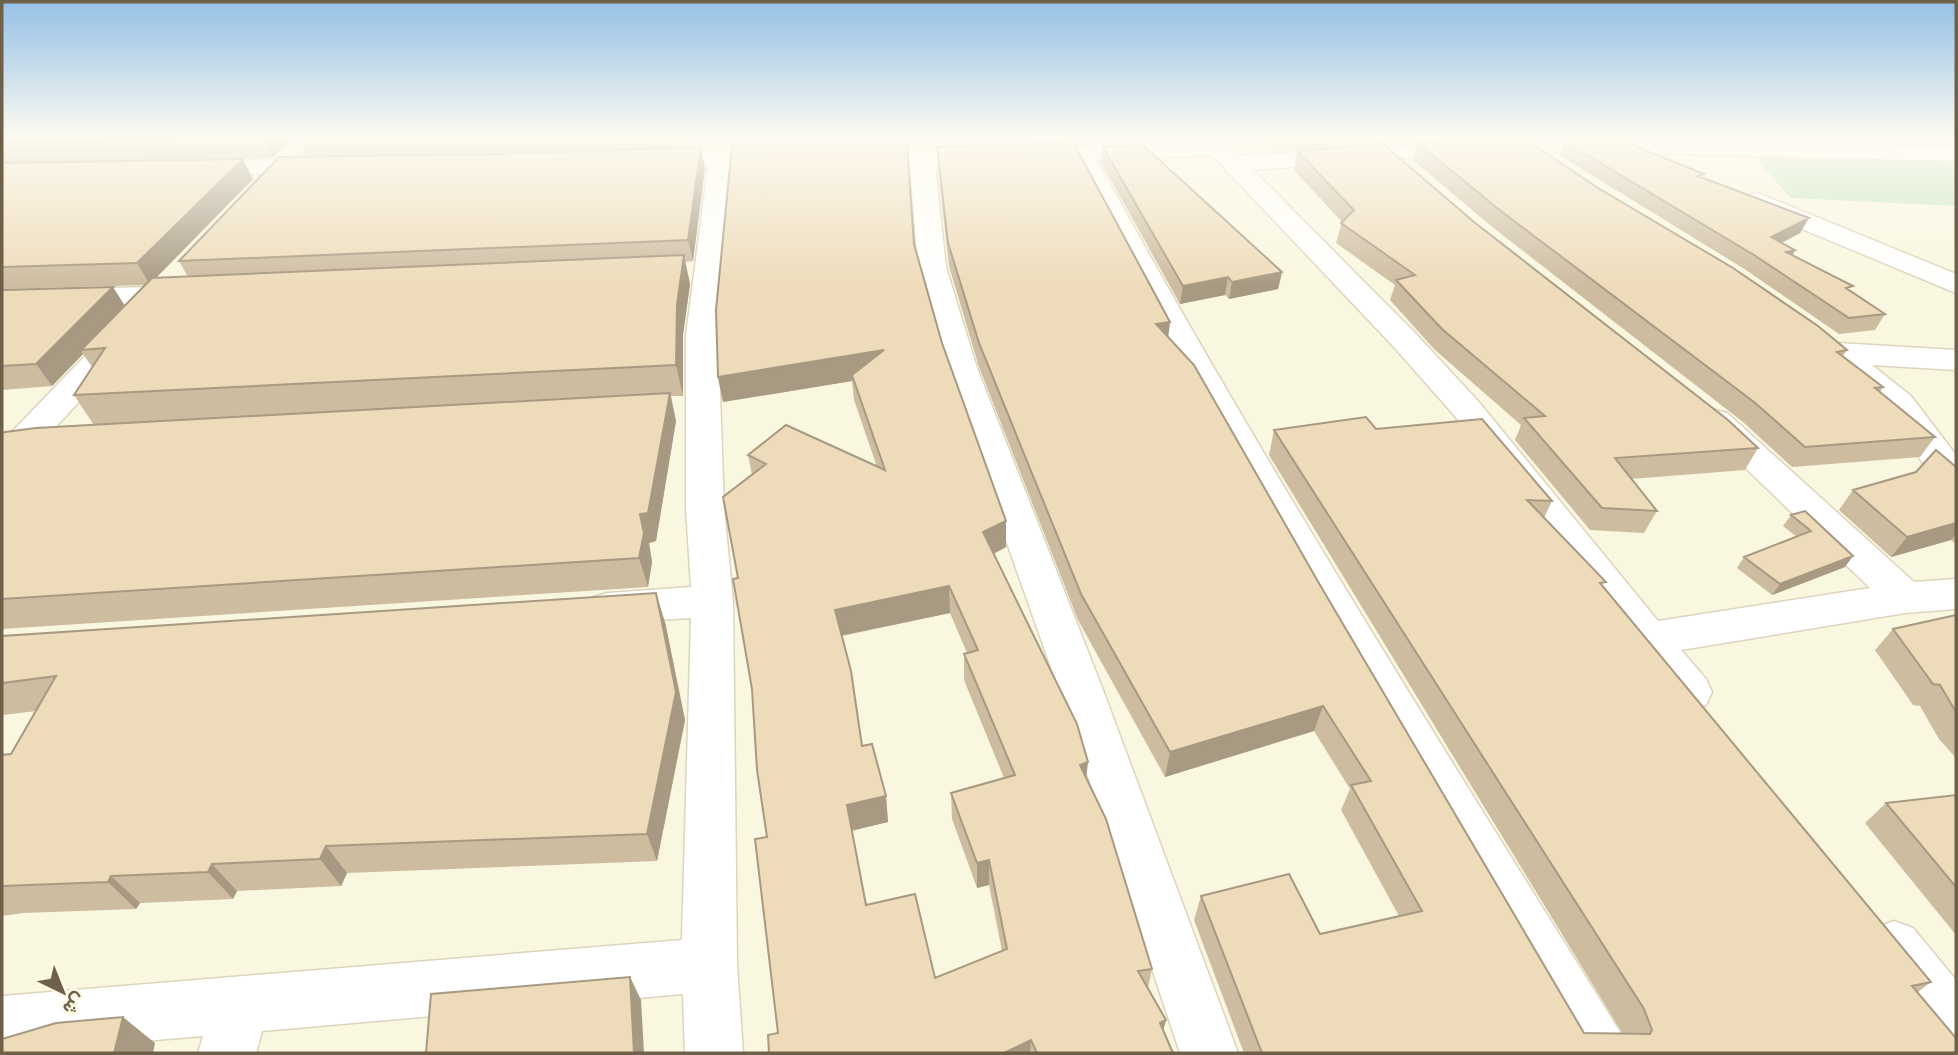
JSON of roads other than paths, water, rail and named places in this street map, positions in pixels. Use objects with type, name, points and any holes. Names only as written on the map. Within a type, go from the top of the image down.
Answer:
[{"type":"street","points":[[252,197],[260,188]]},
{"type":"street","points":[[714,1053],[709,965],[712,601],[705,508],[689,408],[702,335],[696,272],[715,188]]},
{"type":"street","points":[[925,188],[932,267],[946,321],[1086,703],[1209,1053]]},
{"type":"street","points":[[1099,188],[1134,258],[1228,425],[1599,1053]]},
{"type":"street","points":[[1259,188],[1382,313],[1466,408],[1542,498],[1647,639],[1716,725]]},
{"type":"street","points":[[1731,191],[1956,284]]},
{"type":"street","points":[[8,451],[188,266]]},
{"type":"street","points":[[2,300],[215,293]]},
{"type":"street","points":[[1812,334],[1899,403],[1940,460],[1956,476]]},
{"type":"street","points":[[1838,353],[1956,360]]},
{"type":"street","points":[[1692,402],[1729,432],[1905,598]]},
{"type":"street","points":[[8,451],[61,442]]},
{"type":"street","points":[[1647,639],[1905,598],[1955,595]]},
{"type":"street","points":[[573,610],[712,601]]},
{"type":"street","points":[[1870,918],[1956,1025]]},
{"type":"street","points":[[2,1025],[234,1029],[709,965]]}]
